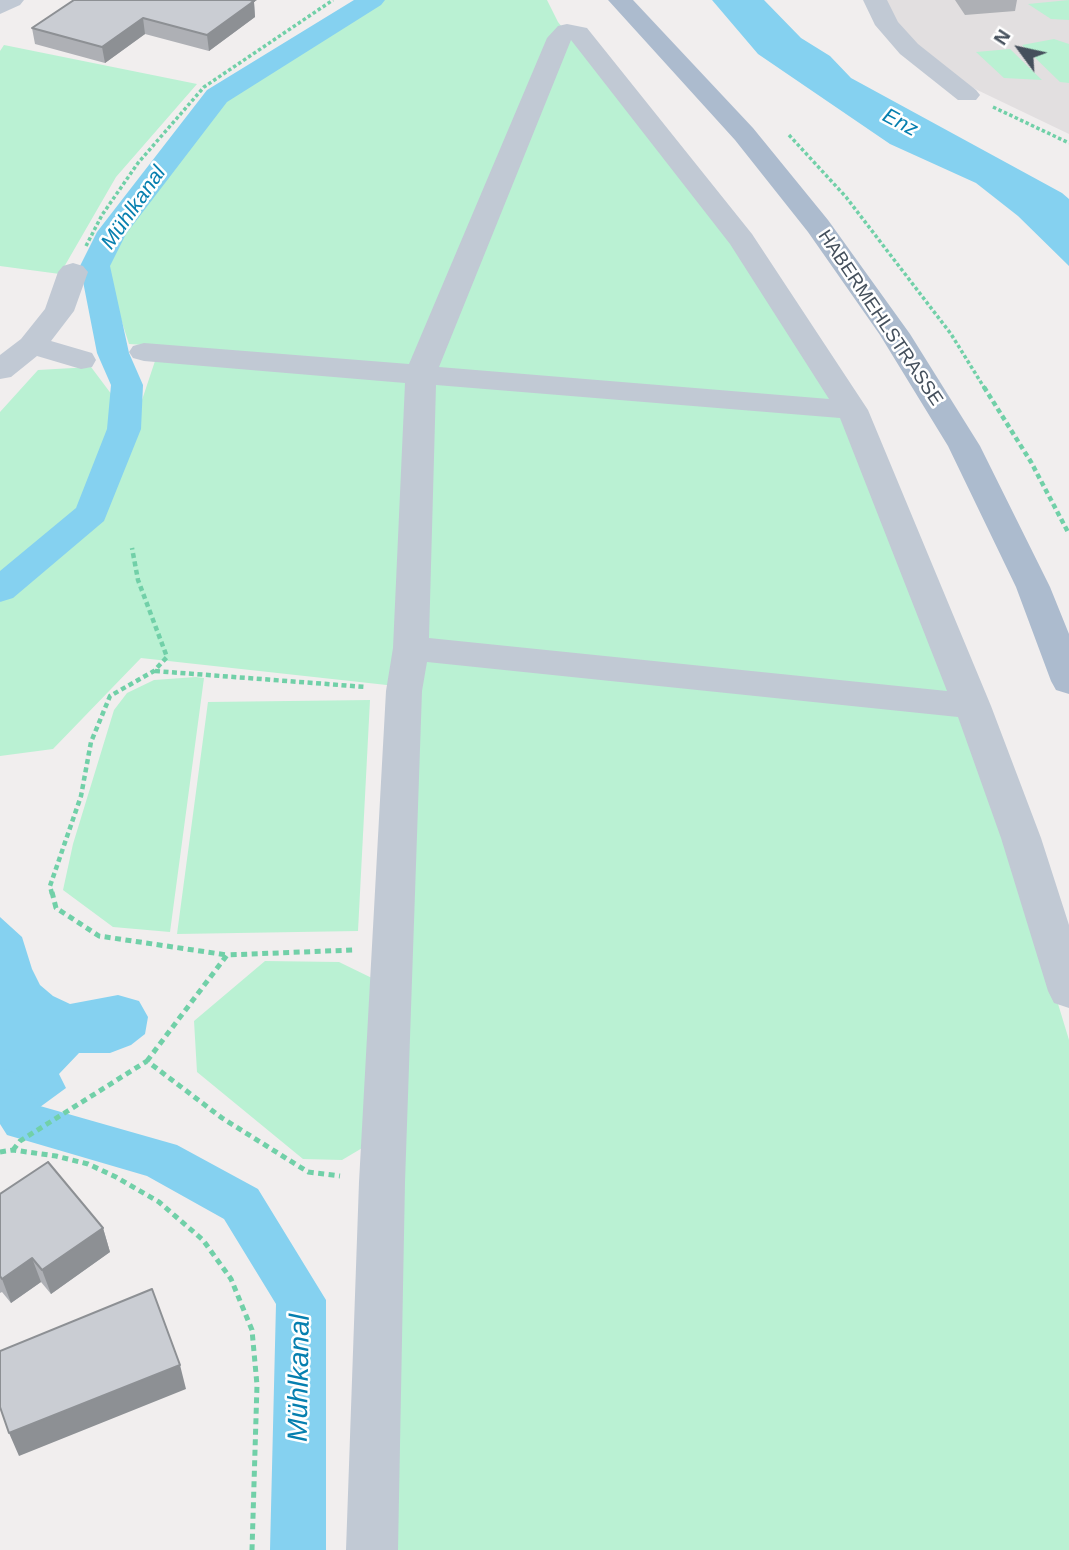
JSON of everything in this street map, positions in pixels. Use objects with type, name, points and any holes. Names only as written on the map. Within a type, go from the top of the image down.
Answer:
[{"type":"main road","name":"HABERMEHLSTRASSE","points":[[620,0],[744,134],[818,226],[895,334],[964,446],[1033,587],[1069,681]]},
{"type":"street","points":[[0,8],[12,0]]},
{"type":"street","points":[[875,0],[887,25],[909,49],[967,94]]},
{"type":"street","points":[[372,1550],[382,1182],[404,691],[411,648],[421,373],[559,38],[567,31],[578,33],[742,240],[852,410],[972,706],[1021,838],[1069,991]]},
{"type":"street","points":[[0,370],[32,345],[59,312],[73,272]]},
{"type":"street","points":[[32,345],[81,360]]},
{"type":"street","points":[[144,352],[852,410]]},
{"type":"street","points":[[411,648],[972,706]]},
{"type":"path","points":[[73,272],[102,215],[138,163],[204,87],[333,0]]},
{"type":"path","points":[[967,94],[1069,143]]},
{"type":"path","points":[[132,548],[138,580],[167,657],[154,671],[110,696],[91,742],[81,796],[50,886],[56,908],[99,936],[228,955],[392,949]]},
{"type":"path","points":[[154,671],[404,691]]},
{"type":"path","points":[[13,1150],[20,1141],[147,1061],[228,955]]},
{"type":"path","points":[[147,1061],[222,1118],[308,1172],[382,1182]]},
{"type":"path","points":[[0,1153],[13,1150],[88,1164],[159,1202],[203,1240],[231,1279],[252,1330],[257,1385],[252,1550]]},
{"type":"shaded area","points":[[880,0],[1069,0],[1069,134],[971,87],[882,17]]},
{"type":"green space","points":[[378,0],[547,0],[558,22],[737,243],[815,360],[918,593],[1021,882],[1069,1040],[1069,1550],[388,1550],[414,688],[141,658],[53,749],[0,756],[0,602],[103,517],[160,346],[129,344],[103,263],[222,97]]},
{"type":"green space","points":[[1069,0],[1069,20],[1051,19],[1028,4]]},
{"type":"green space","points":[[1054,39],[1069,44],[1069,83],[1060,82],[1022,45]]},
{"type":"green space","points":[[4,45],[197,84],[116,177],[60,274],[0,266],[0,51]]},
{"type":"green space","points":[[1010,49],[1042,80],[1004,78],[976,52]]},
{"type":"green space","points":[[91,367],[118,403],[80,511],[0,574],[0,412],[38,370]]},
{"type":"green space","points":[[204,678],[170,932],[113,927],[63,890],[73,844],[114,710],[127,693],[154,680]]},
{"type":"green space","points":[[370,700],[358,931],[177,934],[208,702]]},
{"type":"green space","points":[[265,961],[339,962],[376,980],[369,1144],[342,1160],[303,1159],[197,1072],[194,1021]]},
{"type":"water","name":"Enz","points":[[712,0],[764,0],[801,38],[830,56],[851,78],[1062,193],[1069,199],[1069,266],[1018,216],[976,183],[890,144],[758,54]]},
{"type":"water","points":[[0,917],[22,937],[40,985],[53,996],[70,1004],[118,995],[139,1001],[148,1017],[145,1034],[131,1045],[110,1053],[79,1053],[59,1074],[66,1088],[10,1129],[0,1118]]},
{"type":"building","points":[[74,0],[254,1],[207,35],[143,18],[102,47],[32,28]]},
{"type":"building","points":[[48,1162],[103,1228],[42,1270],[32,1258],[2,1279],[0,1194]]},
{"type":"building","points":[[152,1289],[180,1365],[9,1433],[0,1407],[0,1351]]},
{"type":"waterway","name":"Mühlkanal","points":[[0,590],[92,513],[124,429],[127,385],[113,353],[95,266],[112,232],[217,96],[372,0]]},
{"type":"waterway","name":"Mühlkanal","points":[[0,1087],[24,1121],[160,1159],[241,1204],[301,1300],[298,1550]]}]
